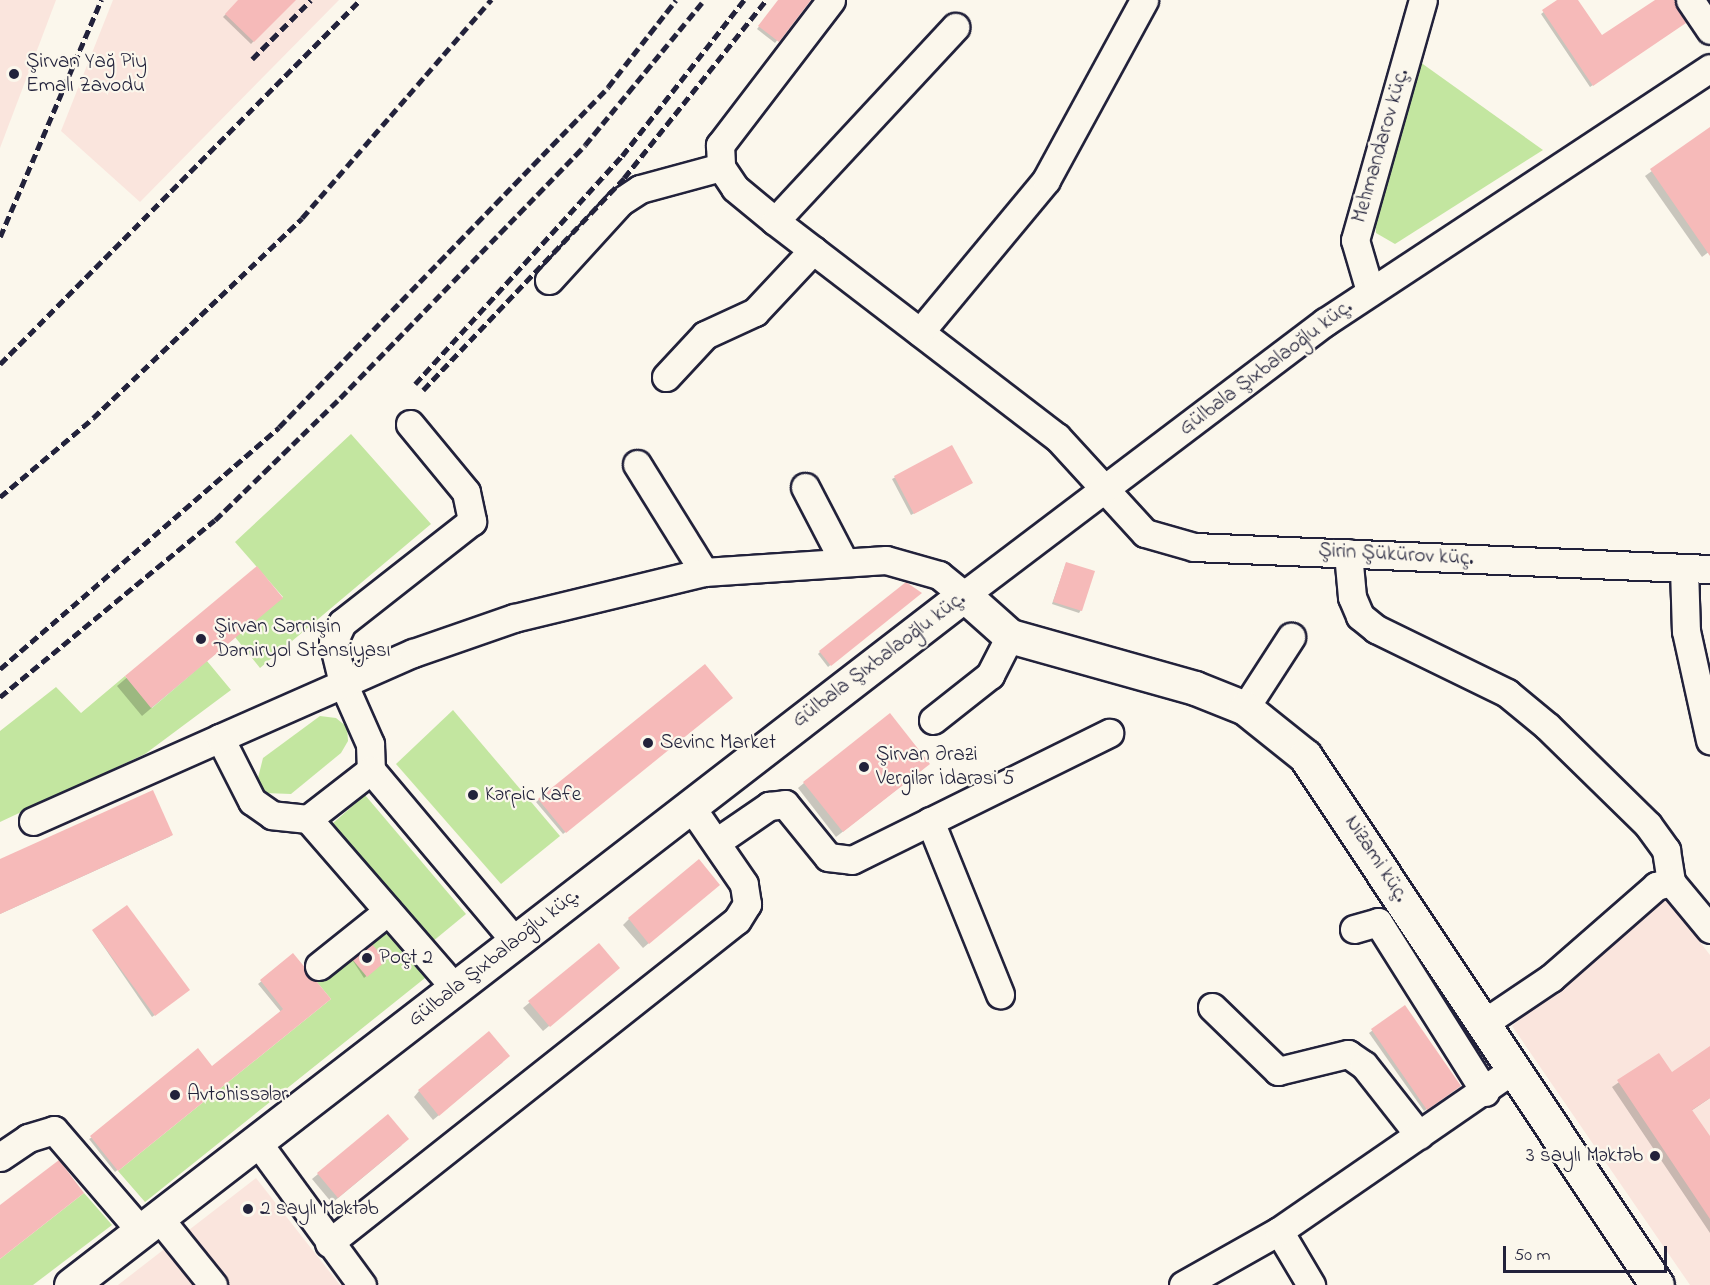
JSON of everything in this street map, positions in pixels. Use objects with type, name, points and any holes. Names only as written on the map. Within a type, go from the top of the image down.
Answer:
[{"type":"main road","name":"Nizami küç.","points":[[964,595],[1010,636],[1195,688],[1245,708],[1284,736],[1329,787],[1657,1285]]},
{"type":"main road","name":"Gülbala Şıxbalaoğlu küç.","points":[[71,1285],[258,1143],[515,941],[964,595]]},
{"type":"street","points":[[549,280],[620,201],[640,189],[721,167],[720,146],[831,0]]},
{"type":"street","points":[[920,333],[1046,180],[1144,0]]},
{"type":"street","name":"Mehmandarov küç.","points":[[1370,291],[1355,240],[1423,0]]},
{"type":"street","points":[[1690,0],[1710,30]]},
{"type":"street","points":[[775,221],[956,27]]},
{"type":"street","name":"Gülbala Şıxbalaoğlu küç.","points":[[964,595],[1370,291],[1710,68]]},
{"type":"street","name":"Şirin Şükürov küç.","points":[[721,167],[735,188],[775,221],[1057,437],[1145,533],[1167,542],[1348,553],[1697,568]]},
{"type":"street","points":[[666,377],[705,335],[754,312],[813,250]]},
{"type":"street","points":[[410,424],[466,492],[472,521],[342,623],[333,642],[343,683],[370,744],[371,770],[515,941]]},
{"type":"street","points":[[637,464],[704,572]]},
{"type":"street","points":[[805,488],[843,560]]},
{"type":"street","points":[[1348,553],[1352,597],[1360,616],[1376,629],[1507,693],[1547,726],[1648,825],[1666,850],[1671,882],[1710,929]]},
{"type":"street","points":[[33,821],[343,683],[514,618],[704,572],[843,560],[916,566],[964,595]]},
{"type":"street","points":[[1697,568],[1686,631],[1710,740]]},
{"type":"street","points":[[933,720],[990,675],[1010,636]]},
{"type":"street","points":[[1245,708],[1291,638]]},
{"type":"street","points":[[717,841],[769,806],[785,804],[828,857],[852,860],[1109,733]]},
{"type":"street","points":[[220,738],[252,801],[272,815],[308,819],[455,988]]},
{"type":"street","points":[[308,819],[371,770]]},
{"type":"street","points":[[330,1243],[737,920],[747,904],[744,884],[717,841],[691,807]]},
{"type":"street","points":[[930,821],[1000,994]]},
{"type":"street","points":[[1484,1023],[1551,978],[1639,895],[1671,882]]},
{"type":"street","points":[[319,966],[387,911]]},
{"type":"street","points":[[1354,929],[1378,922],[1485,1092]]},
{"type":"street","points":[[1212,1007],[1278,1071],[1348,1054],[1364,1065],[1419,1135]]},
{"type":"street","points":[[1183,1285],[1279,1231],[1514,1070]]},
{"type":"street","points":[[1,1153],[44,1130],[54,1130],[213,1285]]},
{"type":"street","points":[[258,1143],[362,1285]]},
{"type":"street","points":[[1279,1231],[1311,1285]]},
{"type":"shaded area","name":"Şirvan Yağ Piy Emalı Zavodu","points":[[0,0],[56,0],[0,148]]},
{"type":"shaded area","points":[[113,0],[339,0],[140,202],[61,131]]},
{"type":"shaded area","name":"3 saylı Məktəb","points":[[1663,894],[1710,955],[1710,1285],[1690,1285],[1512,1026]]},
{"type":"shaded area","name":"2 saylı Məktəb","points":[[256,1178],[340,1285],[118,1285]]},
{"type":"green space","points":[[1420,62],[1543,150],[1395,244],[1376,233],[1375,216]]},
{"type":"green space","points":[[351,434],[431,524],[260,668],[235,637],[283,597],[235,542]]},
{"type":"green space","points":[[207,661],[231,690],[145,754],[0,822],[0,731],[56,687],[81,713],[125,676],[152,708]]},
{"type":"green space","points":[[453,710],[560,836],[501,884],[396,764]]},
{"type":"green space","points":[[320,716],[336,718],[347,727],[348,741],[341,753],[291,794],[265,793],[257,782],[263,758]]},
{"type":"green space","points":[[365,795],[466,914],[432,942],[332,824]]},
{"type":"green space","points":[[383,925],[425,978],[145,1202],[118,1171],[331,999],[316,981]]},
{"type":"green space","points":[[84,1193],[112,1225],[33,1285],[0,1285],[0,1259]]},
{"type":"building","points":[[238,0],[296,0],[254,42],[225,14]]},
{"type":"building","points":[[778,0],[811,0],[779,42],[758,26]]},
{"type":"building","points":[[1557,0],[1578,0],[1602,35],[1655,0],[1674,0],[1686,23],[1593,86],[1542,10]]},
{"type":"building","points":[[1710,127],[1710,256],[1650,169]]},
{"type":"building","points":[[952,445],[973,483],[914,514],[894,476]]},
{"type":"building","points":[[1066,562],[1095,571],[1082,611],[1053,602]]},
{"type":"building","points":[[257,566],[283,598],[151,708],[125,676]]},
{"type":"building","points":[[906,582],[922,593],[831,666],[819,651]]},
{"type":"building","points":[[705,664],[733,698],[566,833],[538,799]]},
{"type":"building","points":[[890,713],[930,764],[843,832],[803,782]]},
{"type":"building","points":[[153,790],[173,835],[0,914],[0,859]]},
{"type":"building","points":[[699,859],[720,885],[649,944],[628,918]]},
{"type":"building","points":[[127,905],[190,990],[155,1016],[92,930]]},
{"type":"building","points":[[599,943],[620,968],[550,1027],[528,1001]]},
{"type":"building","points":[[372,944],[386,961],[367,977],[352,959]]},
{"type":"building","points":[[293,953],[331,999],[118,1171],[90,1136],[198,1048],[212,1066],[283,1009],[260,980]]},
{"type":"building","points":[[1405,1005],[1461,1086],[1427,1110],[1371,1029]]},
{"type":"building","points":[[489,1031],[510,1056],[439,1116],[418,1090]]},
{"type":"building","points":[[1710,1046],[1710,1098],[1692,1110],[1710,1136],[1710,1219],[1617,1080],[1659,1053],[1672,1072]]},
{"type":"building","points":[[388,1114],[409,1139],[338,1198],[317,1173]]},
{"type":"building","points":[[59,1160],[84,1193],[0,1259],[0,1205]]},
{"type":"railway","points":[[0,237],[101,0]]},
{"type":"railway","points":[[252,59],[311,0]]},
{"type":"railway","points":[[0,364],[360,0]]},
{"type":"railway","points":[[0,497],[93,418],[302,218],[491,0]]},
{"type":"railway","points":[[0,669],[279,427],[608,87],[676,0]]},
{"type":"railway","points":[[0,697],[215,520],[340,398],[585,145],[704,0]]},
{"type":"railway","points":[[415,384],[622,156],[744,0]]},
{"type":"railway","points":[[423,390],[624,178],[766,0]]},
{"type":"place","name":"Şirvan Yağ Piy Emalı Zavodu","points":[[14,74]]},
{"type":"place","name":"Şirvan Sərnişin Dəmiryol Stansiyası","points":[[201,639]]},
{"type":"place","name":"Sevinc Market","points":[[648,743]]},
{"type":"place","name":"Şirvan Ərazi Vergilər İdarəsi 5","points":[[864,767]]},
{"type":"place","name":"Kərpic Kafe","points":[[473,795]]},
{"type":"place","name":"Poçt 2","points":[[367,958]]},
{"type":"place","name":"Avtohissələr","points":[[175,1095]]},
{"type":"place","name":"3 saylı Məktəb","points":[[1655,1156]]},
{"type":"place","name":"2 saylı Məktəb","points":[[248,1209]]}]
